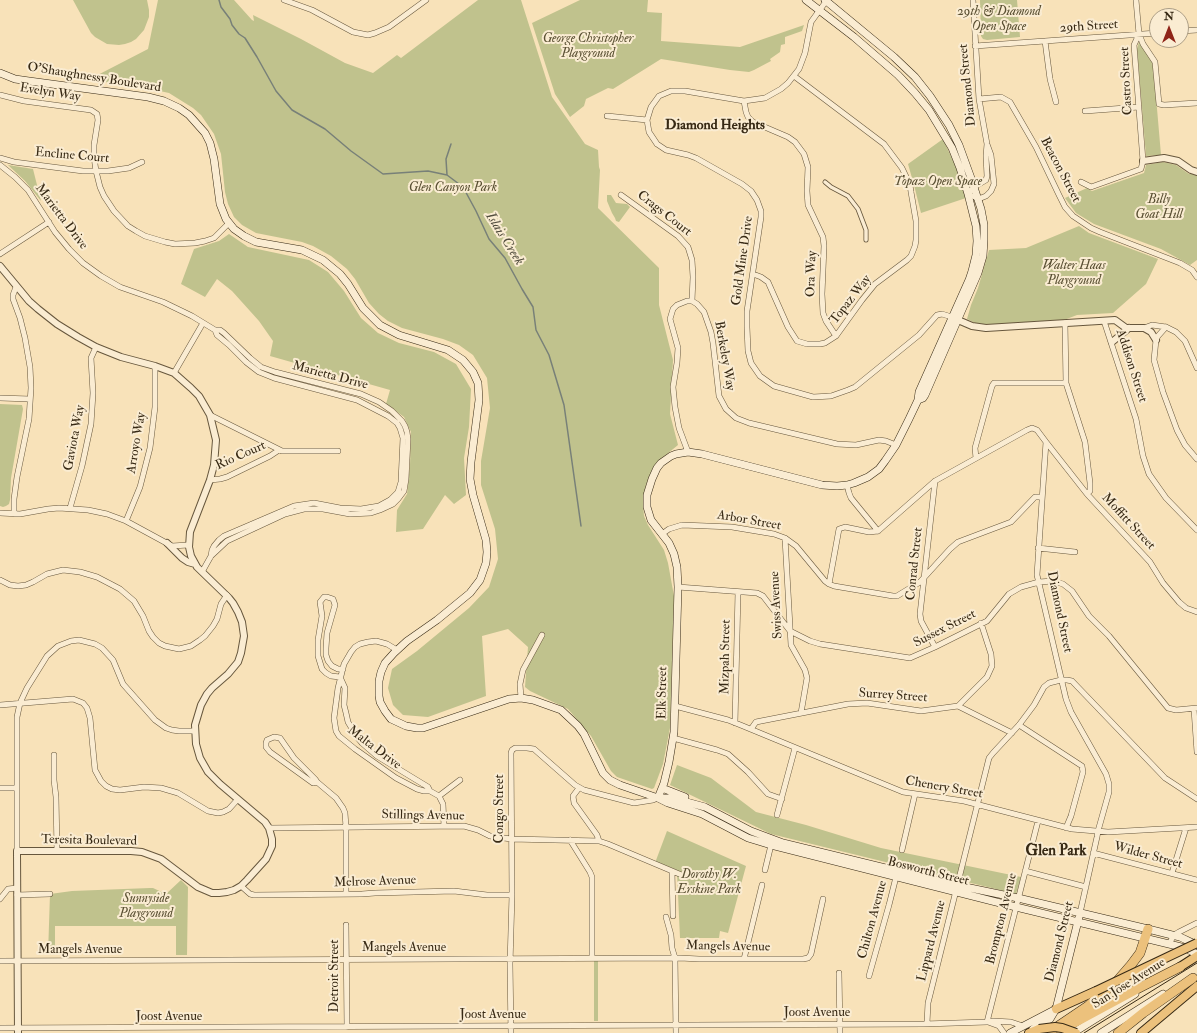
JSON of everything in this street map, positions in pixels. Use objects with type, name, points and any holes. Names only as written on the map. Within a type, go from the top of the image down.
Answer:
[{"type":"highway","points":[[1044,1031],[1088,1006],[1112,987],[1136,959],[1142,949],[1148,929]]},
{"type":"highway","points":[[1057,1033],[1180,967]]},
{"type":"highway","points":[[1118,1033],[1153,1006],[1196,980]]},
{"type":"main road","points":[[688,452],[702,454],[814,483],[847,485],[862,480],[879,469],[896,445],[918,400],[923,398],[925,395],[972,271],[976,255],[976,226],[960,168],[952,148],[942,130],[923,102],[898,76],[864,46],[806,0]]},
{"type":"main road","points":[[826,0],[894,57],[915,77],[937,106],[954,135],[962,154],[974,187],[984,225],[984,240],[983,256],[978,273],[955,318]]},
{"type":"main road","name":"O'Shaughnessy Boulevard","points":[[0,73],[23,80],[148,97],[164,101],[179,108],[198,124],[210,143],[214,159],[220,204],[229,223],[238,233],[260,243],[302,250],[323,260],[340,274],[352,288],[363,308],[380,325],[399,335],[442,348],[453,353],[467,364],[476,378],[479,389],[470,473],[472,490],[486,546],[484,569],[477,584],[470,593],[437,620],[407,641],[389,658],[383,667],[378,681],[380,702],[392,719],[400,724],[417,728],[429,726],[509,699],[521,698]]},
{"type":"main road","name":"Elk Street","points":[[658,798],[670,757],[673,738],[678,587],[677,567],[674,554],[669,544],[651,520],[647,507],[647,495],[657,468],[666,459],[676,454],[688,452]]},
{"type":"main road","name":"Bosworth Street","points":[[521,698],[552,706],[565,713],[584,734],[601,768],[610,780],[620,785],[702,814],[748,838],[771,845],[897,873]]},
{"type":"main road","points":[[662,788],[700,802],[705,807]]},
{"type":"main road","name":"Bosworth Street","points":[[658,798],[672,798],[705,807],[751,831],[772,840],[956,888],[1016,907],[1185,948],[1197,955]]},
{"type":"main road","name":"Bosworth Street","points":[[956,888],[1018,898],[1148,929],[1197,944]]},
{"type":"main road","name":"Diamond Street","points":[[1056,1009],[1080,913]]},
{"type":"main road","points":[[1010,1033],[1024,1030],[1050,1019],[1056,1009],[1197,944]]},
{"type":"main road","name":"San Jose Avenue","points":[[1075,1033],[1197,955]]},
{"type":"main road","points":[[1143,1032],[1196,980]]},
{"type":"main road","name":"San Jose Avenue","points":[[1101,1033],[1148,1003],[1196,980]]},
{"type":"main road","points":[[1029,1033],[1044,1031],[1050,1027],[1062,1028],[1075,1033]]},
{"type":"street","points":[[284,0],[312,10],[353,32],[368,35],[375,34],[389,27],[426,0]]},
{"type":"street","points":[[607,116],[647,120],[654,101],[665,93],[671,91],[685,91],[744,101],[758,100],[773,94],[788,83],[799,69],[805,53],[811,22],[826,0]]},
{"type":"street","name":"Diamond Street","points":[[973,0],[979,99],[987,144],[992,155],[994,184],[991,191],[986,196],[977,198]]},
{"type":"street","name":"Castro Street","points":[[1136,0],[1139,34],[1134,46],[1143,161]]},
{"type":"street","name":"29th Street","points":[[975,46],[1149,33]]},
{"type":"street","points":[[1139,34],[1143,44],[1155,62],[1159,104],[1164,106],[1197,103]]},
{"type":"street","points":[[1045,41],[1050,79],[1056,102]]},
{"type":"street","name":"Topaz Way","points":[[753,274],[768,282],[788,327],[797,341],[807,344],[820,344],[825,343],[836,336],[875,284],[907,260],[911,256],[915,246],[916,221],[910,185],[902,168],[884,144],[794,76]]},
{"type":"street","name":"Evelyn Way","points":[[0,95],[24,101],[91,110],[97,114],[98,120],[94,151],[96,171]]},
{"type":"street","name":"Beacon Street","points":[[979,99],[1001,98],[1010,102],[1036,147],[1062,201],[1073,216],[1100,232],[1180,263],[1192,270],[1197,277]]},
{"type":"street","name":"Ora Way","points":[[744,101],[748,117],[753,122],[788,137],[795,142],[804,154],[808,167],[808,205],[823,237],[823,314],[836,336]]},
{"type":"street","points":[[1085,111],[1139,107]]},
{"type":"street","name":"Gold Mine Drive","points":[[647,120],[649,132],[661,147],[666,150],[696,158],[742,184],[754,194],[759,205],[761,217],[747,311],[748,351],[751,363],[760,376],[774,386],[805,396],[813,397],[831,396],[848,390],[855,387],[919,335],[937,315],[942,314],[955,318]]},
{"type":"street","name":"Diamond Street","points":[[968,194],[978,183],[983,182],[987,176],[987,144]]},
{"type":"street","name":"Encline Court","points":[[0,158],[14,162],[96,171],[122,170],[142,162]]},
{"type":"street","points":[[1081,182],[1092,187],[1141,169],[1143,161],[1164,158],[1178,161],[1191,170],[1197,172]]},
{"type":"street","name":"Marietta Drive","points":[[0,165],[28,190],[62,241],[75,256],[101,276],[130,291],[173,307],[215,330],[220,330],[250,358],[268,370],[361,394],[379,402],[392,411],[406,426],[408,439],[406,486],[404,491],[396,498],[393,504],[384,509],[367,513],[350,514],[314,508],[285,514],[227,541],[211,556],[202,572]]},
{"type":"street","points":[[96,171],[104,196],[111,208],[128,226],[145,236],[175,244],[195,243],[214,238],[229,223]]},
{"type":"street","points":[[825,182],[848,196],[858,209],[866,230],[866,240]]},
{"type":"street","points":[[968,194],[977,198]]},
{"type":"street","name":"Crags Court","points":[[622,195],[678,236],[688,247],[692,260],[692,301]]},
{"type":"street","points":[[0,254],[49,222]]},
{"type":"street","points":[[0,266],[16,287],[47,317],[67,331],[96,347],[121,357],[155,366],[174,374],[199,396],[210,416],[216,440],[214,469],[190,532],[188,545],[195,564],[227,595],[238,612],[242,622],[244,636],[241,653],[233,668],[212,688],[204,700],[196,720],[195,731],[197,750],[208,772],[220,784],[264,820],[269,828]]},
{"type":"street","points":[[14,514],[15,488],[27,429],[30,399],[30,378],[27,348],[20,318],[13,299],[16,287]]},
{"type":"street","points":[[688,452],[679,428],[674,407],[674,388],[678,348],[670,319],[673,309],[677,305],[687,301],[692,301]]},
{"type":"street","name":"Berkeley Way","points":[[692,301],[704,312],[711,332],[719,396],[726,409],[736,418],[749,423],[837,444],[856,445],[879,440],[896,445]]},
{"type":"street","name":"Addison Street","points":[[955,318],[972,326],[986,328],[1104,321],[1136,419],[1143,456],[1149,474],[1166,498],[1197,530]]},
{"type":"street","points":[[1104,321],[1115,320],[1126,328],[1144,328],[1152,326],[1172,329],[1185,341],[1197,368]]},
{"type":"street","points":[[174,374],[203,323]]},
{"type":"street","points":[[1065,323],[1066,383],[1085,442],[1090,483],[1090,491],[1087,494]]},
{"type":"street","points":[[1166,327],[1156,340],[1154,360],[1163,392],[1177,430],[1185,445],[1197,459]]},
{"type":"street","points":[[1112,342],[1129,328]]},
{"type":"street","points":[[1144,328],[1151,332],[1156,340]]},
{"type":"street","name":"Gaviota Way","points":[[70,508],[82,466],[91,424],[93,393],[91,358],[96,347]]},
{"type":"street","name":"Arroyo Way","points":[[126,521],[140,487],[150,448],[155,407],[155,366]]},
{"type":"street","points":[[976,458],[976,448],[994,383],[1066,383]]},
{"type":"street","points":[[0,398],[30,399]]},
{"type":"street","points":[[210,416],[279,450],[338,451]]},
{"type":"street","points":[[1042,497],[1035,497],[1011,522],[958,542],[916,586],[897,596],[829,584],[839,530],[845,527],[869,532],[878,531],[935,481],[1030,429],[1037,430],[1046,442]]},
{"type":"street","name":"Diamond Street","points":[[1046,442],[1038,548],[1037,571],[1039,582],[1061,680],[1069,708],[1106,774],[1109,784],[1109,792],[1098,831],[1080,913]]},
{"type":"street","name":"Moffitt Street","points":[[1046,442],[1087,494],[1150,562],[1164,585],[1179,602],[1186,608],[1197,612]]},
{"type":"street","name":"Rio Court","points":[[210,480],[227,477],[279,450]]},
{"type":"street","name":"Conrad Street","points":[[935,481],[920,618],[935,647]]},
{"type":"street","points":[[847,485],[851,498],[878,531]]},
{"type":"street","points":[[0,513],[14,514],[48,509],[70,508],[97,511],[126,521],[167,544],[174,546],[188,545]]},
{"type":"street","name":"Arbor Street","points":[[662,534],[675,526],[682,525],[732,527],[774,534],[785,538],[796,546],[829,584]]},
{"type":"street","name":"Swiss Avenue","points":[[785,538],[791,645],[808,678],[801,713]]},
{"type":"street","points":[[167,544],[182,558],[195,564]]},
{"type":"street","points":[[1038,548],[1075,552]]},
{"type":"street","points":[[0,580],[18,586],[26,585],[47,574],[63,570],[80,572],[97,577],[120,589],[134,601],[143,616],[149,631],[159,643],[179,649],[191,646],[205,636],[217,619],[221,604],[227,595]]},
{"type":"street","name":"Sussex Street","points":[[678,587],[760,594],[790,631],[815,643],[906,658],[914,657],[981,623],[991,616],[1009,594],[1021,587],[1054,580],[1068,587],[1089,616],[1109,636],[1168,708],[1176,710],[1195,708]]},
{"type":"street","name":"Mizpah Street","points":[[735,723],[738,592]]},
{"type":"street","points":[[340,677],[332,676],[326,673],[322,669],[318,656],[318,640],[322,616],[320,602],[327,597],[333,599],[335,605],[327,634],[326,655],[332,666],[338,669],[343,669]]},
{"type":"street","points":[[981,623],[991,654],[992,666],[987,677],[958,706],[1012,733],[1034,705],[1044,687],[1050,683],[1061,680],[1069,680],[1074,683],[1163,777],[1197,799]]},
{"type":"street","points":[[521,698],[520,684],[523,670],[542,635]]},
{"type":"street","points":[[18,1031],[16,725],[20,703],[46,656],[58,646],[71,641],[87,641],[99,646],[108,653],[113,660],[123,684],[160,724],[172,730],[187,732],[195,731]]},
{"type":"street","name":"Malta Drive","points":[[397,650],[387,644],[376,641],[360,644],[351,652],[340,677],[334,718],[336,731],[339,736],[365,757],[396,778],[417,789],[424,791],[430,790]]},
{"type":"street","name":"Malta Drive","points":[[340,677],[345,688],[344,705],[348,722],[362,743],[377,756],[428,787],[439,796]]},
{"type":"street","points":[[0,705],[73,699],[83,703],[87,708],[90,718],[95,770],[101,781],[112,789],[120,790],[144,787],[161,788],[178,793],[187,797],[208,811],[218,813],[228,809],[238,799]]},
{"type":"street","name":"Surrey Street","points":[[751,729],[756,722],[858,703],[877,704],[920,711],[958,706]]},
{"type":"street","name":"Chenery Street","points":[[675,706],[751,729],[898,791],[957,799],[1066,828],[1108,832],[1197,827]]},
{"type":"street","points":[[1195,708],[1197,752]]},
{"type":"street","points":[[1019,725],[1082,766],[1083,772],[1071,816],[1066,828]]},
{"type":"street","name":"Lippard Avenue","points":[[927,1024],[928,1003],[989,758],[1012,733]]},
{"type":"street","points":[[317,782],[313,783],[270,752],[266,747],[268,740],[274,737],[280,738],[294,758],[340,803],[345,814],[346,827],[346,894]]},
{"type":"street","points":[[673,738],[728,754],[748,772],[768,794],[782,799]]},
{"type":"street","points":[[777,815],[795,748]]},
{"type":"street","name":"Congo Street","points":[[511,1033],[511,753],[513,749],[534,749],[579,788],[634,803],[658,798]]},
{"type":"street","points":[[54,755],[57,851]]},
{"type":"street","points":[[444,826],[443,804],[439,796],[460,780]]},
{"type":"street","points":[[0,788],[17,788]]},
{"type":"street","points":[[579,788],[573,796],[574,803],[597,834],[599,841]]},
{"type":"street","points":[[902,850],[916,794]]},
{"type":"street","name":"Brompton Avenue","points":[[987,1022],[1038,821]]},
{"type":"street","name":"Stillings Avenue","points":[[269,828],[444,826],[472,828],[490,836],[511,839],[599,841],[684,876]]},
{"type":"street","name":"Teresita Boulevard","points":[[17,851],[138,852],[161,859],[198,887],[212,893],[227,892],[241,886],[266,859],[272,846],[269,828]]},
{"type":"street","points":[[1172,874],[1186,828]]},
{"type":"street","points":[[570,840],[592,877],[592,958]]},
{"type":"street","points":[[764,870],[771,845]]},
{"type":"street","name":"Wilder Street","points":[[1093,852],[1197,880]]},
{"type":"street","points":[[672,871],[672,916]]},
{"type":"street","points":[[1025,871],[1086,886]]},
{"type":"street","name":"Chilton Avenue","points":[[869,976],[897,873]]},
{"type":"street","points":[[744,959],[762,885]]},
{"type":"street","name":"Melrose Avenue","points":[[241,886],[250,894],[254,895],[454,891],[483,895],[512,895]]},
{"type":"street","points":[[0,899],[8,889],[17,888]]},
{"type":"street","points":[[17,895],[50,894]]},
{"type":"street","name":"Mangels Avenue","points":[[0,961],[592,958],[803,959],[808,958],[811,954],[823,899]]},
{"type":"street","points":[[666,917],[675,958],[676,1033]]},
{"type":"street","points":[[1169,944],[1174,936],[1182,930],[1197,923]]},
{"type":"street","name":"Detroit Street","points":[[346,925],[347,1027]]},
{"type":"street","points":[[839,973],[840,1033]]},
{"type":"street","name":"Joost Avenue","points":[[0,1028],[18,1031],[131,1031],[347,1027],[927,1024],[1004,1021],[1024,1030]]},
{"type":"street","points":[[987,1022],[999,1026],[1004,1033]]},
{"type":"green space","points":[[73,0],[147,0],[149,17],[144,30],[136,39],[125,44],[107,44],[91,33]]},
{"type":"green space","name":"Glen Canyon Park","points":[[158,0],[234,0],[252,20],[254,21],[253,15],[345,63],[373,73],[397,55],[401,58],[478,0],[521,0],[552,97],[585,144],[598,150],[600,170],[598,208],[659,268],[659,305],[673,360],[670,414],[678,445],[656,463],[653,468],[646,485],[643,504],[644,516],[648,525],[664,550],[674,596],[670,728],[663,764],[654,788],[652,789],[617,777],[611,771],[591,736],[568,709],[530,691],[525,687],[528,647],[508,629],[482,636],[486,696],[428,717],[403,715],[393,705],[388,688],[392,669],[417,651],[469,608],[489,587],[498,559],[495,529],[481,485],[481,461],[490,408],[487,378],[473,355],[459,345],[402,328],[388,321],[379,314],[369,303],[355,279],[347,269],[331,256],[302,242],[256,233],[242,225],[234,217],[228,204],[225,192],[221,154],[214,134],[201,115],[193,108],[169,93],[137,86],[88,80],[148,49]]},
{"type":"green space","name":"George Christopher Playground","points":[[580,0],[648,0],[647,12],[662,13],[661,41],[740,47],[804,25],[802,31],[785,37],[785,44],[781,45],[780,52],[770,59],[771,61],[749,72],[661,59],[613,89],[608,88],[586,99],[584,106],[570,117],[555,94],[532,23]]},
{"type":"green space","name":"29th & Diamond Open Space","points":[[980,0],[1017,0],[1020,37],[987,40],[983,39],[981,36]]},
{"type":"green space","points":[[1139,42],[1153,62],[1161,155],[1146,156],[1137,49]]},
{"type":"green space","name":"Topaz Open Space","points":[[943,139],[960,176],[966,198],[921,213],[908,164]]},
{"type":"green space","name":"Billy Goat Hill","points":[[1163,162],[1176,165],[1189,174],[1197,173],[1197,260],[1190,265],[1161,249],[1094,224],[1076,213],[1065,198],[1087,188],[1092,191],[1144,173],[1146,165]]},
{"type":"green space","points":[[8,165],[33,169],[41,201],[25,181]]},
{"type":"green space","points":[[607,195],[611,195],[616,203],[627,204],[630,207],[619,222],[616,221],[612,213],[607,201]]},
{"type":"green space","name":"Walter Haas Playground","points":[[1079,226],[1089,233],[1158,259],[1146,284],[1113,313],[1077,315],[1064,320],[985,325],[975,323],[967,319],[989,250],[1026,248]]},
{"type":"green space","points":[[229,234],[248,247],[309,260],[328,272],[344,291],[361,318],[378,333],[399,343],[434,352],[456,364],[471,389],[469,427],[464,458],[466,495],[454,504],[445,495],[423,529],[396,532],[397,510],[407,494],[411,432],[404,417],[386,404],[390,390],[270,356],[273,341],[259,321],[232,291],[217,279],[205,297],[181,284],[194,249],[219,241]]},
{"type":"green space","points":[[0,404],[22,405],[23,409],[11,478],[10,500],[9,504],[3,507],[0,506]]},
{"type":"green space","points":[[677,765],[711,778],[756,812],[806,825],[881,848],[1021,877],[1016,894],[771,834],[670,785]]},
{"type":"green space","name":"Dorothy W. Erskine Park","points":[[667,831],[746,866],[728,933],[720,931],[719,938],[680,938],[677,872],[655,863]]},
{"type":"green space","name":"Sunnyside Playground","points":[[181,880],[188,887],[187,955],[176,955],[176,926],[55,926],[55,955],[48,955],[50,894],[72,891],[153,888],[166,894]]},
{"type":"green space","points":[[594,960],[598,960],[598,1021],[594,1021]]},
{"type":"waterway","name":"Islais Creek","points":[[219,0],[221,7],[230,19],[232,25],[239,34],[245,38],[276,91],[292,110],[325,129],[351,151],[383,174],[428,171],[447,175],[463,187],[489,239],[505,258],[533,307],[536,330],[549,355],[564,405],[581,526]]},
{"type":"waterway","points":[[447,175],[446,159],[451,144]]},
{"type":"tram line","points":[[1084,1033],[1197,963]]},
{"type":"district","name":"Diamond Heights","points":[[715,126]]},
{"type":"district","name":"Glen Park","points":[[1056,852]]}]
